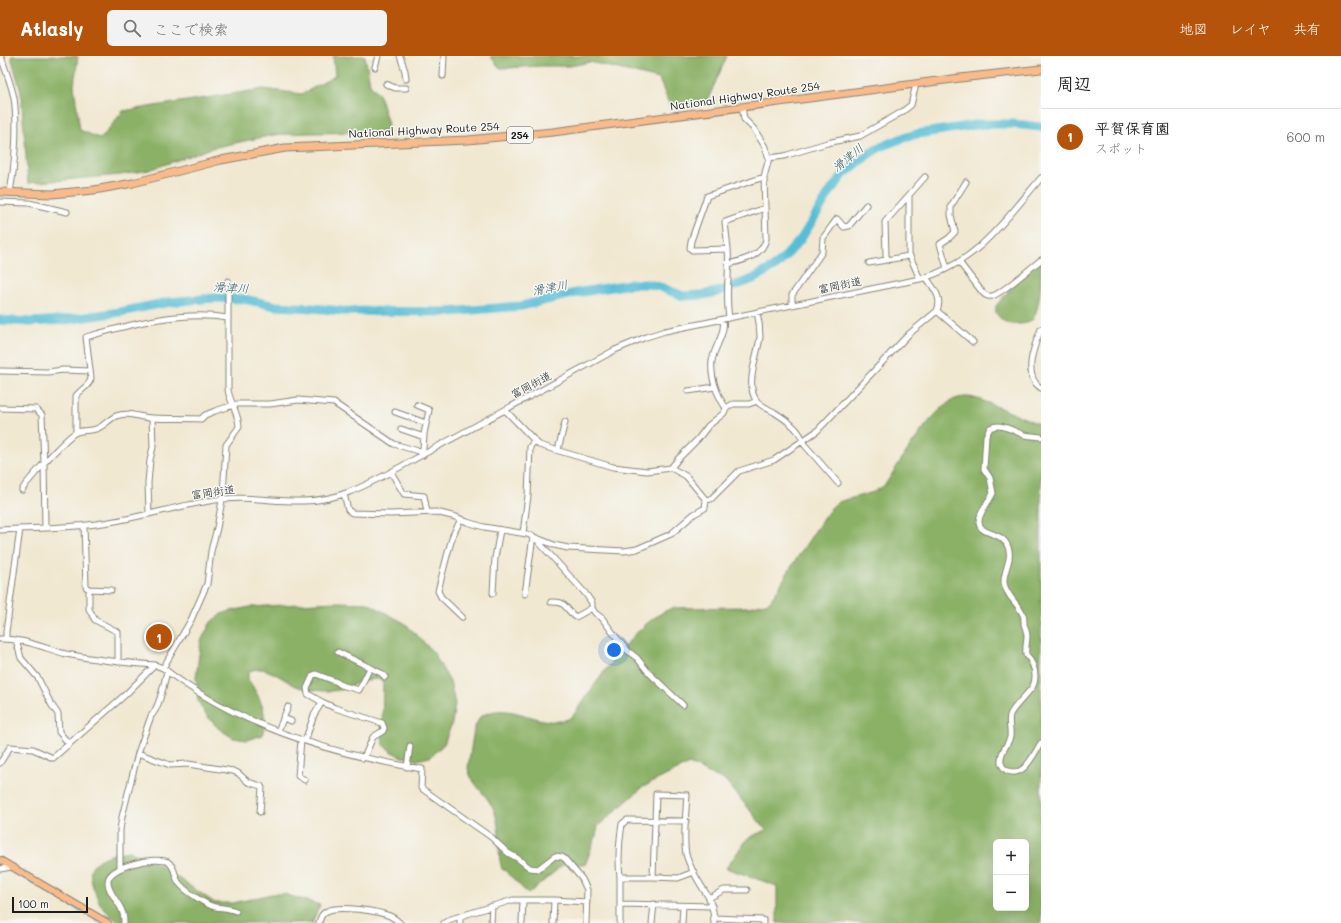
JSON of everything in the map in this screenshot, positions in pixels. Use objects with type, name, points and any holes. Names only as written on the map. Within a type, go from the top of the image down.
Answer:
[{"type":"highway","name":"National Highway Route 254","points":[[0,192],[59,194],[94,190],[133,183],[221,160],[286,148],[468,140],[536,134],[960,78],[1041,69]]},
{"type":"main road","points":[[0,860],[108,923]]},
{"type":"street","points":[[1,56],[13,96],[15,110],[14,167],[10,193]]},
{"type":"street","points":[[375,67],[378,56]]},
{"type":"street","points":[[396,56],[400,56],[406,79]]},
{"type":"street","points":[[443,76],[444,56]]},
{"type":"street","points":[[386,84],[395,88],[406,88]]},
{"type":"street","points":[[769,158],[784,156],[806,148],[864,134],[911,105],[916,84]]},
{"type":"street","points":[[730,265],[756,254],[765,245],[766,235],[764,177],[769,158],[764,145],[754,129],[744,119],[742,108]]},
{"type":"street","points":[[728,249],[698,251],[690,248],[691,241],[707,196],[764,177]]},
{"type":"street","points":[[888,260],[886,256],[884,222],[925,177]]},
{"type":"street","name":"富岡街道","points":[[0,530],[84,526],[222,499],[241,498],[303,501],[325,499],[344,494],[361,488],[424,455],[631,343],[665,331],[923,278],[947,268],[960,262],[991,237],[1041,178]]},
{"type":"street","points":[[947,268],[940,244],[955,232],[951,216],[951,206],[966,182]]},
{"type":"street","points":[[706,500],[711,499],[739,472],[774,460],[817,431],[909,334],[938,311],[940,298],[923,278],[909,256],[909,195]]},
{"type":"street","points":[[0,202],[29,204],[67,212]]},
{"type":"street","points":[[792,305],[792,295],[822,252],[823,238],[831,229],[835,221],[837,219],[844,227],[849,226],[866,205]]},
{"type":"street","points":[[729,317],[730,265],[725,222],[765,208]]},
{"type":"street","points":[[869,263],[909,256]]},
{"type":"street","points":[[960,262],[983,293],[987,296],[991,296],[1000,292],[1041,260]]},
{"type":"street","points":[[120,868],[120,830],[122,817],[138,753],[151,716],[154,713],[159,700],[165,669],[191,620],[207,584],[212,546],[222,499],[226,444],[238,429],[239,424],[232,406],[227,384],[228,282]]},
{"type":"street","points":[[938,311],[973,342]]},
{"type":"street","points":[[757,312],[760,336],[752,372],[754,393],[757,401],[798,432],[803,440],[803,443],[838,483]]},
{"type":"street","points":[[76,432],[76,396],[90,382],[86,337],[157,319],[188,316],[228,317]]},
{"type":"street","points":[[723,319],[724,324],[721,336],[712,360],[712,374],[726,408]]},
{"type":"street","points":[[1041,329],[1033,350],[1031,369],[1034,381],[1041,388]]},
{"type":"street","points":[[0,371],[48,372],[63,370],[90,372]]},
{"type":"street","points":[[688,392],[716,386]]},
{"type":"street","points":[[22,490],[44,463],[76,432],[97,429],[115,416],[129,414],[152,418],[201,419],[210,413],[247,403],[270,404],[298,400],[334,403],[394,444],[424,455]]},
{"type":"street","points":[[671,468],[708,426],[724,413],[726,408],[733,404],[749,404],[757,401]]},
{"type":"street","points":[[417,405],[429,410],[423,449],[418,452]]},
{"type":"street","points":[[0,408],[36,410],[41,413],[44,463],[45,528]]},
{"type":"street","points":[[344,494],[348,510],[352,513],[415,514],[436,512],[476,525],[523,533],[554,545],[568,548],[600,550],[630,551],[646,545],[675,532],[687,520],[705,508],[706,500],[686,476],[671,468],[647,471],[613,468],[539,445],[505,410]]},
{"type":"street","points":[[395,412],[426,423]]},
{"type":"street","points":[[149,514],[148,483],[153,447],[152,418]]},
{"type":"street","points":[[558,450],[565,422]]},
{"type":"street","points":[[1041,436],[1025,435],[1000,425],[990,428],[986,436],[984,469],[990,478],[993,493],[981,514],[979,521],[981,527],[986,532],[1003,539],[1009,548],[1010,557],[1004,583],[1009,596],[1016,603],[1023,616],[1027,634],[1026,654],[1032,661],[1036,672],[1036,681],[1033,686],[1011,713],[1009,740],[1000,760],[1003,767],[1011,772],[1017,772],[1024,768],[1035,754],[1041,743]]},
{"type":"street","points":[[401,429],[424,437]]},
{"type":"street","points":[[523,533],[528,496],[530,447],[534,441]]},
{"type":"street","points":[[391,472],[404,494],[424,496],[427,512]]},
{"type":"street","points":[[461,519],[453,535],[438,591],[441,597],[462,617]]},
{"type":"street","points":[[84,526],[86,587],[89,589],[89,609],[95,620],[118,632],[118,662]]},
{"type":"street","points":[[6,638],[20,529]]},
{"type":"street","points":[[493,593],[495,558],[500,530]]},
{"type":"street","points":[[525,594],[533,536]]},
{"type":"street","points":[[533,536],[585,593],[592,603],[592,608],[595,613],[602,618],[628,651],[637,658],[649,673],[682,705]]},
{"type":"street","points":[[89,589],[112,590]]},
{"type":"street","points":[[551,602],[561,603],[570,611],[572,616],[576,617],[592,608]]},
{"type":"street","points":[[0,639],[6,638],[16,640],[99,660],[156,666],[165,669],[211,700],[278,731],[363,758],[422,769],[421,788],[491,837],[508,853],[530,868],[541,868],[555,856],[562,856],[584,882],[587,890],[586,923]]},
{"type":"street","points":[[16,640],[21,658],[38,678],[51,704],[58,714],[59,732],[68,744]]},
{"type":"street","points":[[338,652],[381,673],[385,677]]},
{"type":"street","points":[[0,763],[10,747],[33,750],[53,758],[156,666]]},
{"type":"street","points":[[363,758],[372,737],[383,731],[384,728],[382,723],[322,702],[308,694],[306,691],[313,676],[316,674],[341,685],[359,690],[370,668]]},
{"type":"street","points":[[305,780],[298,776],[303,740],[314,715],[322,702]]},
{"type":"street","points":[[278,731],[288,707]]},
{"type":"street","points":[[283,718],[291,721]]},
{"type":"street","points":[[407,767],[410,746]]},
{"type":"street","points":[[138,753],[170,765],[188,764],[238,773],[248,782],[261,786],[260,812]]},
{"type":"street","points":[[653,877],[656,794],[687,795],[686,851],[694,872],[710,898],[714,920],[763,920],[763,923]]},
{"type":"street","points":[[620,923],[621,904],[618,864],[622,824],[627,820],[686,821]]},
{"type":"street","points":[[124,923],[122,910],[108,883],[109,876],[120,868],[151,861],[162,860],[169,863],[173,868],[179,883],[191,894],[210,905],[216,907],[228,907],[236,911]]},
{"type":"street","points":[[0,869],[11,867]]},
{"type":"street","points":[[620,877],[678,878],[694,872]]},
{"type":"street","points":[[710,898],[724,890],[747,890]]},
{"type":"street","points":[[444,923],[460,916],[513,900],[587,902]]},
{"type":"street","points":[[522,923],[523,900]]},
{"type":"street","points":[[554,900],[554,923]]},
{"type":"street","points":[[621,904],[712,906]]},
{"type":"street","points":[[652,923],[654,904]]},
{"type":"street","points":[[491,923],[492,906]]},
{"type":"street","points":[[682,923],[683,906]]},
{"type":"street","points":[[319,923],[321,917],[328,910],[338,909],[378,912],[390,916],[400,923]]},
{"type":"street","points":[[460,916],[460,923]]},
{"type":"green space","points":[[11,56],[78,56],[74,86],[80,130],[101,139],[123,111],[263,89],[302,94],[335,76],[333,56],[365,56],[370,84],[379,94],[388,124],[386,132],[273,135],[212,148],[149,170],[120,175],[28,183],[21,92]]},
{"type":"green space","points":[[490,56],[727,56],[708,99],[688,107],[670,106],[659,79],[590,62],[570,66],[500,68]]},
{"type":"green space","points":[[1041,261],[1039,302],[1037,310],[1031,321],[1024,324],[1010,324],[1004,322],[996,313],[996,306],[1015,283]]},
{"type":"green space","points":[[961,397],[970,397],[981,400],[1041,425],[1041,923],[777,923],[777,886],[726,868],[748,838],[766,830],[726,781],[689,764],[643,787],[598,826],[596,836],[585,865],[564,864],[528,894],[506,871],[502,869],[499,855],[498,827],[495,813],[489,801],[472,779],[468,768],[474,729],[480,717],[492,712],[502,711],[514,712],[548,721],[564,720],[572,717],[617,655],[643,627],[658,616],[672,608],[749,607],[769,602],[825,516],[834,505],[838,502],[874,492],[885,485],[926,425],[946,405]]},
{"type":"green space","points":[[335,602],[368,603],[406,624],[433,652],[450,682],[455,704],[452,723],[444,744],[430,757],[416,760],[399,756],[384,746],[382,737],[383,683],[380,679],[361,681],[342,690],[319,691],[296,686],[268,671],[261,669],[254,670],[248,673],[248,679],[256,692],[264,713],[265,720],[262,735],[247,740],[233,738],[218,728],[206,715],[198,701],[196,677],[201,641],[211,622],[221,614],[250,607]]},
{"type":"green space","points":[[129,851],[153,861],[215,903],[233,903],[272,894],[284,894],[320,905],[313,923],[119,923],[101,905],[91,881],[91,871],[92,867],[98,860],[114,854]]},
{"type":"waterway","name":"滑津川","points":[[0,320],[30,322],[65,320],[120,312],[169,302],[215,298],[244,299],[276,306],[342,311],[448,312],[521,306],[576,293],[630,284],[648,284],[683,296],[702,295],[717,292],[753,279],[777,265],[801,239],[830,192],[844,174],[869,154],[882,146],[917,134],[982,124],[1014,124],[1041,127]]},
{"type":"waterway","points":[[15,872],[38,886]]},
{"type":"waterway","points":[[45,890],[87,915]]},
{"type":"waterway","points":[[95,919],[101,923]]},
{"type":"place","name":"平賀保育園","points":[[159,637]]}]
